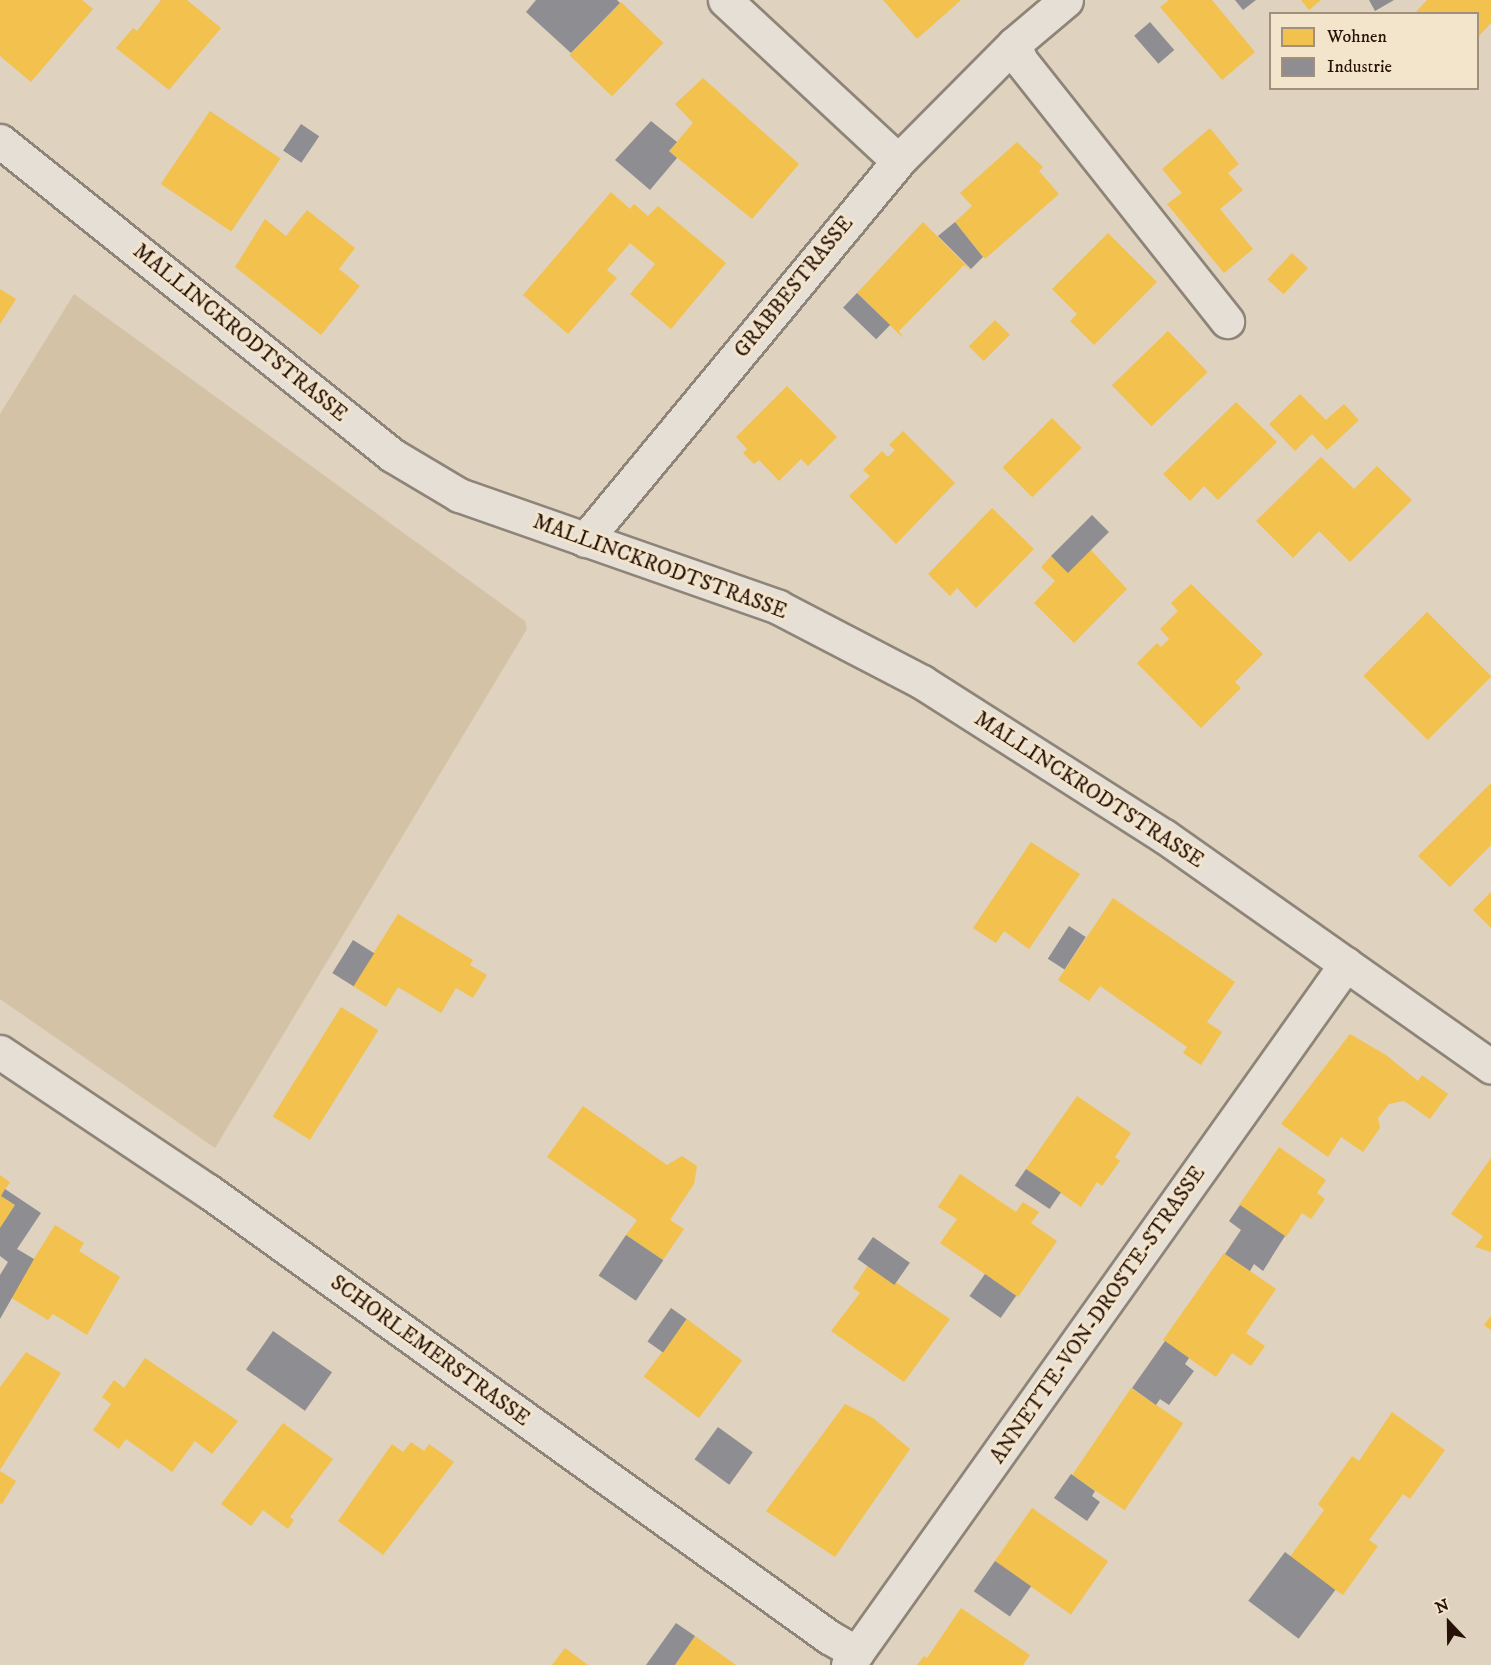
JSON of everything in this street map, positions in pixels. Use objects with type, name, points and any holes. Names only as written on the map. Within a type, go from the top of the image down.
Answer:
[{"type":"street","points":[[725,0],[898,160]]},
{"type":"street","name":"GRABBESTRASSE","points":[[585,540],[898,160],[1014,44],[1066,0]]},
{"type":"street","points":[[1014,44],[1021,61],[1227,321]]},
{"type":"street","name":"MALLINCKRODTSTRASSE","points":[[0,141],[392,455],[459,495],[777,607],[922,682],[1164,836],[1491,1067]]},
{"type":"street","name":"ANNETTE-VON-DROSTE-STRASSE","points":[[853,1659],[1346,964]]},
{"type":"street","name":"SCHORLEMERSTRASSE","points":[[0,1052],[208,1191],[828,1637],[853,1659]]},
{"type":"shaded area","points":[[74,294],[525,621],[527,629],[215,1148],[0,999],[0,414]]},
{"type":"building: Wohnen","points":[[0,0],[82,0],[93,9],[31,82],[0,56]]},
{"type":"building: Wohnen","points":[[161,0],[187,0],[221,28],[169,90],[116,48],[133,28],[137,31]]},
{"type":"building: Wohnen","points":[[883,0],[961,0],[917,39]]},
{"type":"building: Wohnen","points":[[1169,0],[1212,0],[1255,52],[1222,80],[1160,7]]},
{"type":"building: Wohnen","points":[[1301,0],[1321,0],[1309,10]]},
{"type":"building: Wohnen","points":[[1427,0],[1491,0],[1491,23],[1479,36],[1479,12],[1416,12]]},
{"type":"building: Wohnen","points":[[621,2],[663,43],[612,96],[570,55]]},
{"type":"building: Wohnen","points":[[703,78],[799,164],[752,219],[669,151],[693,123],[675,104]]},
{"type":"building: Wohnen","points":[[210,111],[280,159],[231,231],[161,184]]},
{"type":"building: Wohnen","points":[[1210,128],[1239,164],[1228,173],[1243,190],[1220,209],[1253,249],[1224,273],[1167,204],[1182,193],[1162,169]]},
{"type":"building: Wohnen","points":[[1017,142],[1043,167],[1039,171],[1059,194],[985,259],[955,222],[972,206],[960,193]]},
{"type":"building: Wohnen","points":[[611,192],[630,209],[634,204],[648,216],[658,206],[726,263],[671,329],[630,294],[655,264],[630,243],[607,270],[617,278],[568,334],[523,295]]},
{"type":"building: Wohnen","points":[[307,210],[355,248],[339,269],[360,286],[321,335],[235,267],[265,219],[286,236]]},
{"type":"building: Wohnen","points":[[923,222],[973,272],[964,265],[899,331],[903,338],[857,293]]},
{"type":"building: Wohnen","points":[[1108,233],[1157,282],[1094,345],[1070,321],[1077,314],[1052,289]]},
{"type":"building: Wohnen","points":[[1292,253],[1308,268],[1284,294],[1267,279]]},
{"type":"building: Wohnen","points":[[0,289],[16,299],[0,324]]},
{"type":"building: Wohnen","points":[[995,320],[1010,335],[984,361],[969,346]]},
{"type":"building: Wohnen","points":[[1168,331],[1208,372],[1151,426],[1112,385]]},
{"type":"building: Wohnen","points":[[787,386],[837,437],[808,466],[801,459],[779,481],[759,460],[754,464],[743,453],[747,449],[736,437]]},
{"type":"building: Wohnen","points":[[1300,394],[1326,420],[1344,404],[1359,420],[1327,450],[1312,434],[1295,451],[1269,424]]},
{"type":"building: Wohnen","points":[[1236,402],[1277,442],[1218,500],[1204,486],[1190,501],[1163,474]]},
{"type":"building: Wohnen","points":[[1052,418],[1082,448],[1032,497],[1003,467]]},
{"type":"building: Wohnen","points":[[903,431],[955,483],[896,544],[849,496],[870,476],[863,470],[882,451],[888,457],[895,450],[889,445]]},
{"type":"building: Wohnen","points":[[1321,457],[1354,489],[1377,466],[1412,500],[1350,562],[1319,531],[1293,558],[1256,521]]},
{"type":"building: Wohnen","points":[[992,508],[1034,549],[976,608],[957,588],[950,596],[928,574]]},
{"type":"building: Wohnen","points":[[1089,548],[1127,589],[1074,643],[1034,603],[1055,581],[1041,567],[1051,556],[1067,571]]},
{"type":"building: Wohnen","points":[[1191,584],[1263,654],[1235,682],[1241,688],[1201,728],[1137,663],[1157,643],[1161,647],[1169,639],[1160,629],[1178,611],[1171,603]]},
{"type":"building: Wohnen","points":[[1427,612],[1491,676],[1428,740],[1363,676]]},
{"type":"building: Wohnen","points":[[1491,783],[1491,845],[1450,887],[1418,856]]},
{"type":"building: Wohnen","points":[[1031,842],[1080,874],[1029,949],[1004,931],[996,943],[973,928]]},
{"type":"building: Wohnen","points":[[1491,892],[1491,928],[1473,910]]},
{"type":"building: Wohnen","points":[[1113,898],[1235,982],[1207,1022],[1222,1032],[1201,1065],[1183,1053],[1187,1047],[1100,986],[1089,1001],[1058,980]]},
{"type":"building: Wohnen","points":[[398,914],[473,960],[470,965],[487,975],[473,998],[456,988],[441,1013],[398,987],[386,1007],[353,986]]},
{"type":"building: Wohnen","points":[[341,1007],[378,1030],[310,1140],[273,1116]]},
{"type":"building: Wohnen","points":[[1350,1034],[1386,1055],[1418,1081],[1422,1075],[1448,1094],[1430,1119],[1404,1101],[1389,1104],[1378,1118],[1380,1128],[1363,1152],[1341,1137],[1328,1157],[1281,1124]]},
{"type":"building: Wohnen","points":[[1077,1096],[1131,1133],[1115,1157],[1120,1161],[1102,1186],[1097,1182],[1081,1207],[1026,1169]]},
{"type":"building: Wohnen","points":[[583,1106],[667,1165],[682,1156],[697,1166],[694,1184],[670,1220],[684,1229],[663,1260],[626,1235],[637,1220],[547,1157]]},
{"type":"building: Wohnen","points":[[1279,1147],[1326,1180],[1317,1193],[1325,1199],[1311,1219],[1302,1213],[1286,1237],[1239,1205]]},
{"type":"building: Wohnen","points":[[1491,1158],[1491,1252],[1475,1247],[1483,1236],[1451,1214]]},
{"type":"building: Wohnen","points":[[960,1174],[1016,1212],[1023,1202],[1039,1212],[1031,1223],[1057,1241],[1018,1297],[940,1243],[957,1219],[938,1207]]},
{"type":"building: Wohnen","points":[[0,1175],[10,1182],[1,1196],[15,1205],[0,1228]]},
{"type":"building: Wohnen","points":[[55,1225],[84,1243],[79,1251],[120,1277],[87,1335],[53,1314],[48,1320],[10,1297]]},
{"type":"building: Wohnen","points":[[1224,1253],[1276,1289],[1246,1333],[1265,1346],[1251,1366],[1232,1353],[1216,1377],[1163,1340]]},
{"type":"building: Wohnen","points":[[869,1264],[950,1319],[904,1382],[831,1331],[860,1293],[853,1288]]},
{"type":"building: Wohnen","points":[[1491,1316],[1491,1330],[1484,1325]]},
{"type":"building: Wohnen","points":[[687,1319],[742,1361],[699,1418],[644,1377]]},
{"type":"building: Wohnen","points":[[26,1352],[61,1373],[0,1470],[0,1387]]},
{"type":"building: Wohnen","points":[[145,1358],[238,1421],[212,1454],[195,1441],[172,1472],[126,1439],[119,1449],[93,1430],[111,1404],[102,1397],[114,1380],[124,1388]]},
{"type":"building: Wohnen","points":[[1131,1388],[1183,1423],[1125,1510],[1072,1475]]},
{"type":"building: Wohnen","points":[[845,1404],[873,1418],[910,1449],[835,1557],[766,1511]]},
{"type":"building: Wohnen","points":[[1392,1412],[1445,1450],[1410,1499],[1403,1494],[1369,1540],[1378,1546],[1343,1595],[1289,1558],[1324,1510],[1318,1504],[1352,1456],[1359,1461]]},
{"type":"building: Wohnen","points":[[283,1423],[333,1459],[290,1517],[294,1520],[288,1529],[263,1510],[251,1526],[221,1504]]},
{"type":"building: Wohnen","points":[[411,1442],[424,1451],[429,1444],[454,1462],[383,1555],[338,1521],[392,1444],[403,1452]]},
{"type":"building: Wohnen","points":[[0,1471],[16,1481],[2,1504],[0,1503]]},
{"type":"building: Wohnen","points":[[1032,1508],[1108,1561],[1071,1615],[995,1561]]},
{"type":"building: Wohnen","points":[[961,1608],[1030,1655],[1023,1665],[917,1665],[924,1656],[927,1658]]},
{"type":"building: Wohnen","points":[[695,1636],[736,1665],[675,1665]]},
{"type":"building: Wohnen","points":[[565,1648],[588,1665],[552,1665]]},
{"type":"building: Industrie","points":[[536,0],[617,0],[620,3],[571,53],[526,12]]},
{"type":"building: Industrie","points":[[1235,0],[1256,0],[1243,10]]},
{"type":"building: Industrie","points":[[1369,0],[1394,0],[1375,11]]},
{"type":"building: Industrie","points":[[1150,22],[1174,50],[1158,64],[1134,36]]},
{"type":"building: Industrie","points":[[651,121],[677,142],[669,151],[677,158],[650,190],[615,160]]},
{"type":"building: Industrie","points":[[301,124],[319,136],[301,163],[283,151]]},
{"type":"building: Industrie","points":[[955,222],[983,257],[971,269],[938,236]]},
{"type":"building: Industrie","points":[[857,293],[890,325],[876,339],[843,307]]},
{"type":"building: Industrie","points":[[1092,515],[1109,532],[1068,573],[1051,556]]},
{"type":"building: Industrie","points":[[1069,926],[1086,937],[1065,970],[1048,959]]},
{"type":"building: Industrie","points":[[353,940],[374,953],[354,986],[332,973]]},
{"type":"building: Industrie","points":[[1026,1169],[1061,1192],[1050,1209],[1015,1186]]},
{"type":"building: Industrie","points":[[5,1189],[41,1213],[17,1249],[34,1259],[0,1319],[0,1275],[8,1262],[0,1256],[0,1228],[15,1205],[1,1196]]},
{"type":"building: Industrie","points":[[1240,1205],[1285,1236],[1263,1271],[1254,1264],[1250,1271],[1225,1254],[1241,1230],[1229,1221]]},
{"type":"building: Industrie","points":[[626,1235],[663,1260],[636,1301],[599,1276]]},
{"type":"building: Industrie","points":[[873,1237],[910,1263],[894,1285],[858,1259]]},
{"type":"building: Industrie","points":[[985,1274],[1016,1296],[1001,1318],[970,1296]]},
{"type":"building: Industrie","points":[[671,1308],[687,1319],[663,1352],[647,1342]]},
{"type":"building: Industrie","points":[[273,1331],[332,1372],[305,1411],[246,1370]]},
{"type":"building: Industrie","points":[[1165,1341],[1189,1358],[1185,1364],[1194,1371],[1169,1405],[1160,1399],[1156,1405],[1132,1388]]},
{"type":"building: Industrie","points":[[718,1427],[753,1452],[729,1485],[694,1459]]},
{"type":"building: Industrie","points":[[1071,1474],[1095,1491],[1092,1496],[1100,1502],[1087,1521],[1054,1498]]},
{"type":"building: Industrie","points":[[1285,1552],[1335,1590],[1299,1639],[1248,1601]]},
{"type":"building: Industrie","points":[[995,1561],[1031,1586],[1010,1617],[974,1591]]},
{"type":"building: Industrie","points":[[676,1623],[695,1636],[675,1665],[646,1665]]}]
